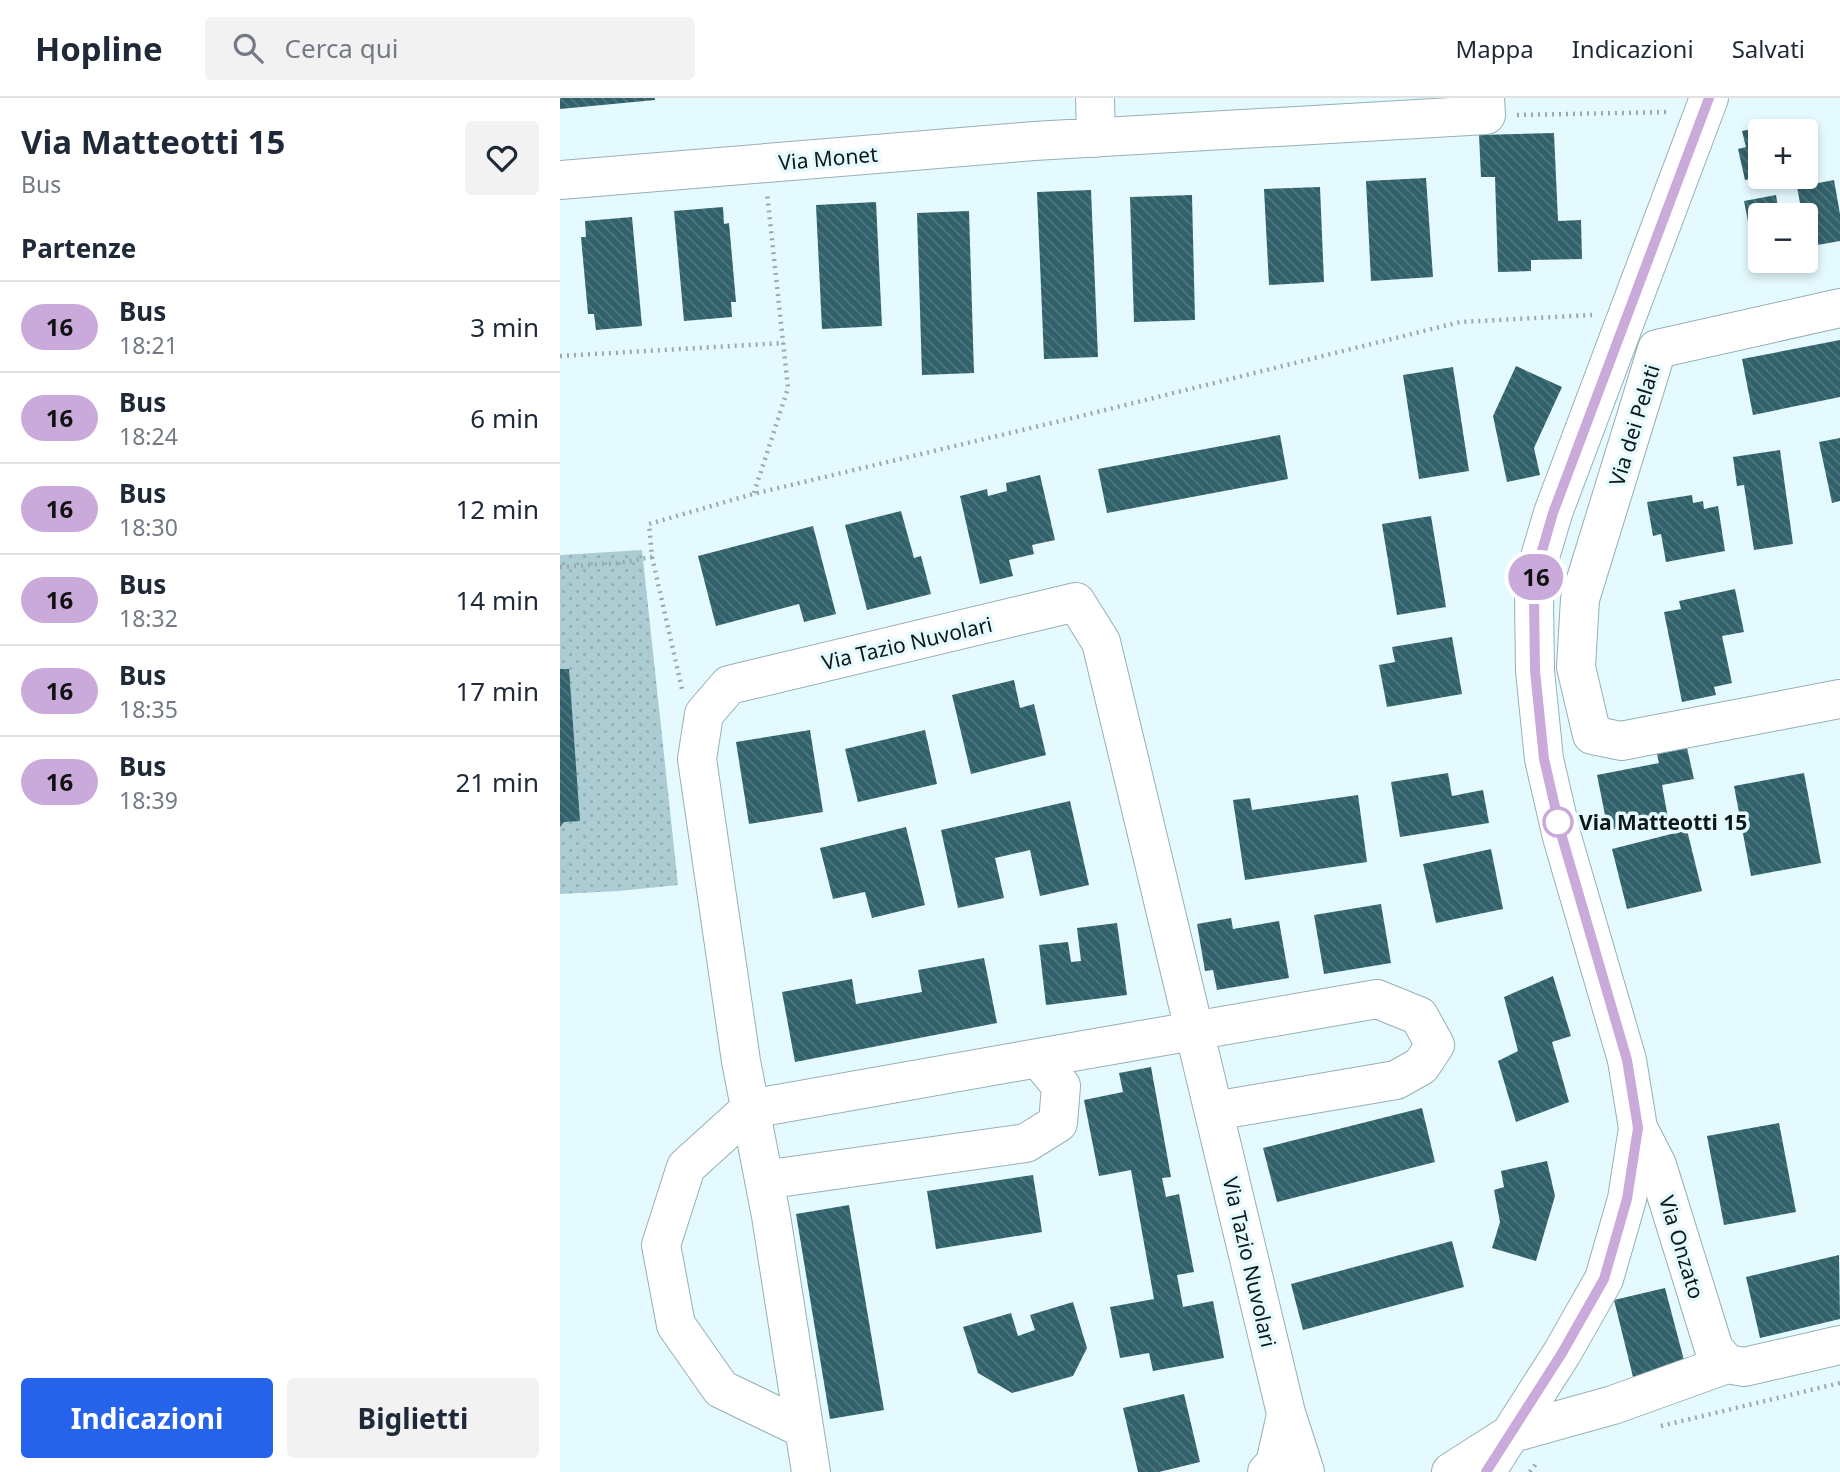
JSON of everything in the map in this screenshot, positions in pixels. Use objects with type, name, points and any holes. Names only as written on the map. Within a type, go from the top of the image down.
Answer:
[{"type":"street","points":[[1095,98],[1096,138]]},
{"type":"street","points":[[1486,1472],[1604,1279],[1627,1199],[1638,1128],[1627,1060],[1562,837],[1544,759],[1535,671],[1534,596],[1537,568],[1553,513],[1705,103]]},
{"type":"street","name":"Via Monet","points":[[560,180],[1096,138],[1444,117],[1486,107]]},
{"type":"street","name":"Via dei Pelati","points":[[1840,308],[1657,349],[1580,599],[1576,667],[1592,735],[1621,741],[1840,699]]},
{"type":"street","points":[[1534,596],[1580,599]]},
{"type":"street","name":"Via Tazio Nuvolari","points":[[704,714],[729,685],[1076,602],[1101,642],[1286,1413],[1305,1472]]},
{"type":"street","points":[[1535,671],[1576,667]]},
{"type":"street","points":[[704,714],[697,759],[741,1061],[764,1180],[811,1472]]},
{"type":"street","points":[[804,1429],[721,1389],[676,1325],[661,1245],[686,1167],[750,1109],[1377,999],[1419,1016],[1434,1045],[1421,1066],[1396,1080],[1214,1111]]},
{"type":"street","points":[[764,1180],[1026,1143],[1058,1123],[1061,1086],[1038,1058]]},
{"type":"street","name":"Via Onzato","points":[[1638,1128],[1657,1165],[1714,1349],[1727,1364]]},
{"type":"street","points":[[1451,1472],[1512,1433],[1613,1405],[1727,1364],[1744,1367],[1840,1345]]},
{"type":"street","points":[[1268,1472],[1276,1464],[1286,1413]]},
{"type":"path","points":[[1486,107],[1705,103]]},
{"type":"path","points":[[754,494],[788,388],[763,163]]},
{"type":"path","points":[[704,714],[682,692],[652,557],[649,524],[696,508],[1460,322],[1599,315]]},
{"type":"path","points":[[560,356],[784,343]]},
{"type":"path","points":[[560,567],[618,563],[652,557]]},
{"type":"shaded area","points":[[642,550],[678,885],[560,894],[560,555]]},
{"type":"building","points":[[560,98],[655,98],[655,100],[560,109]]},
{"type":"building","points":[[1748,130],[1748,179],[1745,180],[1738,149],[1746,147],[1742,131]]},
{"type":"building","points":[[1554,133],[1558,221],[1581,220],[1582,259],[1531,260],[1531,271],[1498,272],[1495,177],[1481,177],[1479,135]]},
{"type":"building","points":[[1426,178],[1433,277],[1371,281],[1366,181]]},
{"type":"building","points":[[1834,180],[1840,214],[1840,241],[1818,245],[1818,203],[1800,203],[1797,189],[1818,189],[1818,183]]},
{"type":"building","points":[[1320,187],[1324,282],[1269,285],[1264,189]]},
{"type":"building","points":[[1091,190],[1098,357],[1044,359],[1037,192]]},
{"type":"building","points":[[1192,195],[1195,320],[1134,322],[1130,197]]},
{"type":"building","points":[[1776,195],[1777,203],[1748,203],[1748,221],[1744,201]]},
{"type":"building","points":[[876,202],[882,326],[822,329],[816,205]]},
{"type":"building","points":[[723,207],[724,224],[729,223],[736,302],[731,302],[732,317],[684,321],[674,211]]},
{"type":"building","points":[[969,211],[974,373],[922,375],[917,213]]},
{"type":"building","points":[[632,217],[642,326],[596,330],[594,314],[588,314],[581,237],[586,237],[585,221]]},
{"type":"building","points":[[1840,340],[1840,397],[1753,415],[1742,359]]},
{"type":"building","points":[[1516,366],[1562,387],[1534,448],[1540,475],[1507,482],[1493,416]]},
{"type":"building","points":[[1453,367],[1469,471],[1419,479],[1403,375]]},
{"type":"building","points":[[1280,435],[1288,479],[1107,513],[1098,469]]},
{"type":"building","points":[[1840,438],[1840,501],[1832,503],[1819,442]]},
{"type":"building","points":[[1780,450],[1793,544],[1754,550],[1744,485],[1737,486],[1733,457]]},
{"type":"building","points":[[1040,475],[1055,540],[1032,545],[1034,554],[1009,560],[1013,576],[980,584],[960,496],[987,489],[988,496],[1007,491],[1006,483]]},
{"type":"building","points":[[1692,495],[1693,503],[1703,501],[1704,509],[1718,506],[1725,551],[1666,562],[1661,534],[1653,536],[1647,502]]},
{"type":"building","points":[[901,511],[914,558],[921,556],[931,594],[867,610],[845,525]]},
{"type":"building","points":[[1431,516],[1446,607],[1397,615],[1382,524]]},
{"type":"building","points":[[813,526],[836,614],[804,622],[799,604],[716,626],[698,556]]},
{"type":"building","points":[[1735,589],[1744,632],[1722,636],[1732,683],[1714,687],[1716,695],[1682,702],[1664,612],[1681,609],[1679,601]]},
{"type":"building","points":[[1452,637],[1462,694],[1387,707],[1379,665],[1395,662],[1392,647]]},
{"type":"building","points":[[560,669],[569,669],[580,821],[564,822],[560,827]]},
{"type":"building","points":[[1014,680],[1020,708],[1034,704],[1046,755],[971,774],[952,695]]},
{"type":"building","points":[[810,730],[823,812],[749,824],[736,742]]},
{"type":"building","points":[[925,730],[937,784],[858,802],[845,749]]},
{"type":"building","points":[[1687,748],[1694,779],[1662,785],[1668,818],[1608,830],[1597,775],[1659,763],[1657,754]]},
{"type":"building","points":[[1448,773],[1452,796],[1483,790],[1489,823],[1400,837],[1391,782]]},
{"type":"building","points":[[1804,773],[1821,863],[1751,876],[1734,786]]},
{"type":"building","points":[[1358,795],[1367,862],[1245,880],[1233,800],[1250,798],[1252,810]]},
{"type":"building","points":[[1070,801],[1089,885],[1040,896],[1030,850],[995,858],[1004,898],[958,908],[941,830]]},
{"type":"building","points":[[906,827],[925,905],[872,918],[865,892],[833,899],[820,848]]},
{"type":"building","points":[[1687,830],[1702,891],[1627,909],[1612,849]]},
{"type":"building","points":[[1491,849],[1503,909],[1436,923],[1423,864]]},
{"type":"building","points":[[1381,904],[1391,963],[1324,974],[1314,915]]},
{"type":"building","points":[[1231,918],[1233,929],[1279,921],[1289,978],[1217,990],[1213,970],[1205,971],[1197,924]]},
{"type":"building","points":[[1117,923],[1127,995],[1046,1005],[1039,945],[1068,942],[1071,962],[1081,961],[1077,928]]},
{"type":"building","points":[[984,958],[997,1023],[795,1062],[782,992],[852,979],[856,1004],[922,992],[918,970]]},
{"type":"building","points":[[1553,976],[1571,1036],[1552,1042],[1569,1102],[1516,1122],[1498,1061],[1518,1051],[1504,997]]},
{"type":"building","points":[[1151,1067],[1171,1177],[1162,1178],[1166,1197],[1179,1194],[1194,1272],[1177,1275],[1183,1307],[1213,1301],[1224,1358],[1153,1371],[1149,1353],[1120,1358],[1110,1307],[1154,1299],[1131,1170],[1099,1176],[1084,1100],[1123,1092],[1119,1073]]},
{"type":"building","points":[[1422,1108],[1435,1162],[1277,1202],[1263,1148]]},
{"type":"building","points":[[1779,1123],[1796,1212],[1724,1225],[1707,1136]]},
{"type":"building","points":[[1547,1161],[1555,1196],[1536,1261],[1492,1248],[1500,1222],[1494,1190],[1504,1187],[1501,1171]]},
{"type":"building","points":[[1033,1175],[1042,1232],[936,1249],[927,1191]]},
{"type":"building","points":[[849,1205],[884,1410],[830,1419],[796,1214]]},
{"type":"building","points":[[1452,1241],[1464,1287],[1303,1330],[1291,1284]]},
{"type":"building","points":[[1839,1255],[1840,1319],[1760,1338],[1746,1277]]},
{"type":"building","points":[[1665,1288],[1685,1364],[1633,1377],[1614,1300]]},
{"type":"building","points":[[1073,1302],[1087,1348],[1073,1376],[1012,1393],[978,1373],[963,1327],[1011,1313],[1018,1336],[1035,1330],[1030,1315]]},
{"type":"building","points":[[1184,1394],[1200,1462],[1159,1472],[1138,1472],[1123,1408]]},
{"type":"bus line","name":"16","points":[[1486,1472],[1562,1353],[1604,1279],[1627,1199],[1638,1128],[1627,1060],[1562,837],[1544,759],[1535,671],[1534,596],[1537,568],[1553,513],[1709,98]]},
{"type":"place","name":"Via Matteotti 15","points":[[1558,822]]}]
